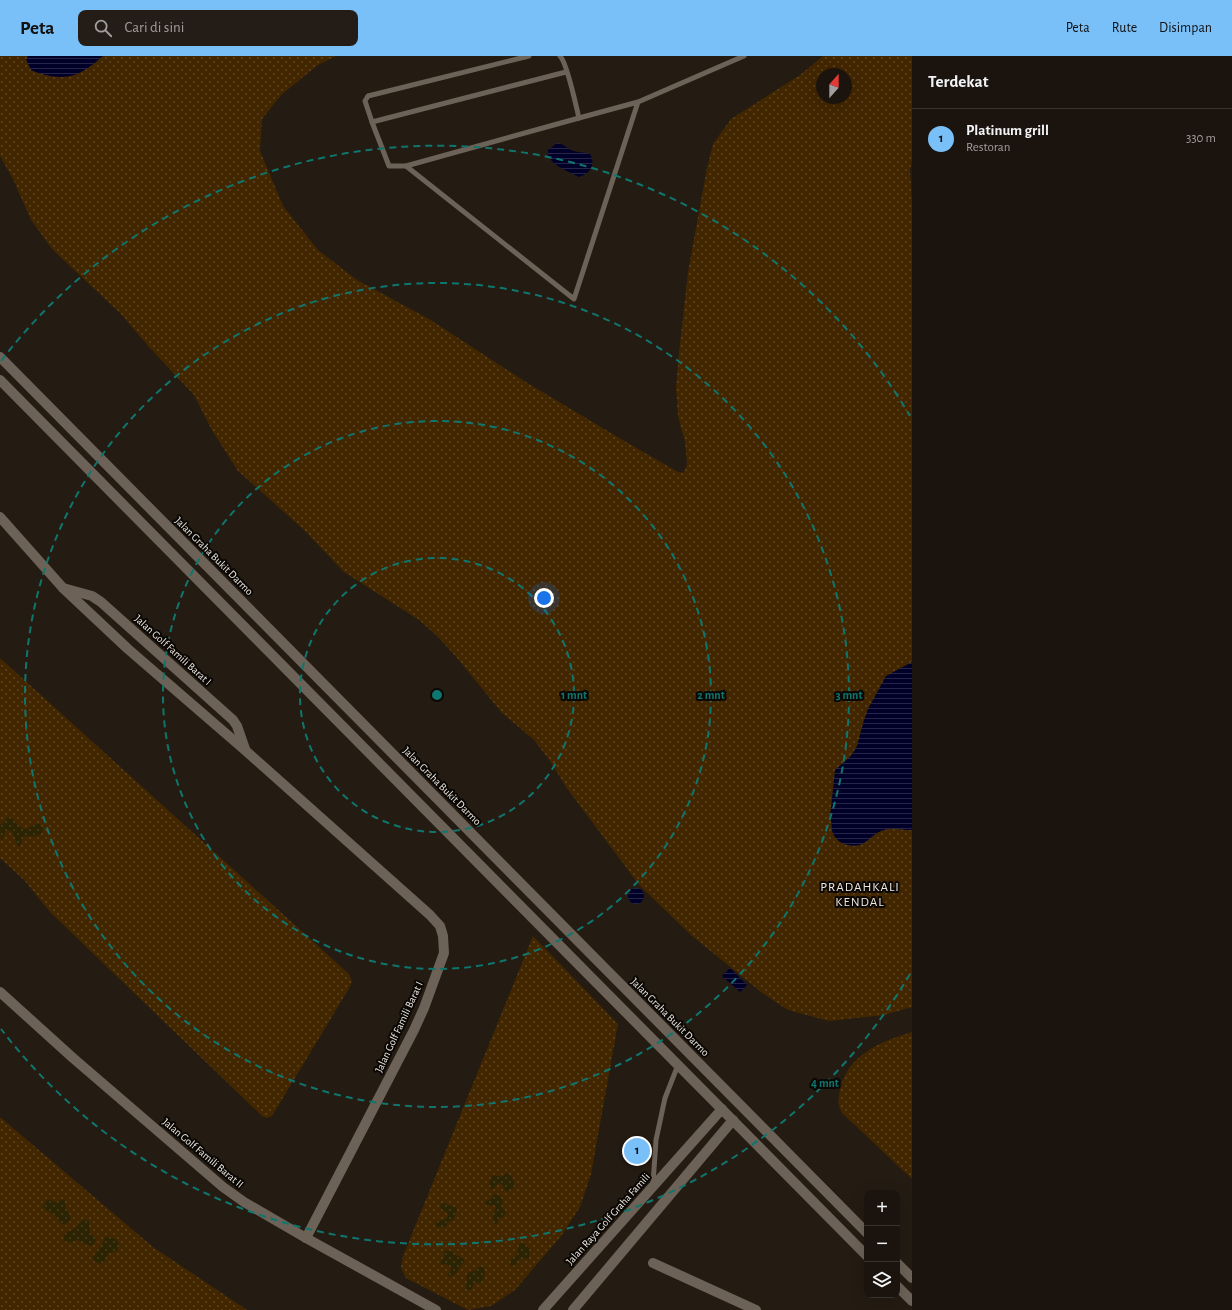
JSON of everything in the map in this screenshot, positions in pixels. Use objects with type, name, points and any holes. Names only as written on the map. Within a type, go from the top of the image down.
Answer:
[{"type":"street","name":"Jalan Graha Bukit Darmo","points":[[0,357],[864,1230]]},
{"type":"street","points":[[0,380],[864,1253]]},
{"type":"street","name":"Jalan Golf Famili Barat I","points":[[0,517],[63,588],[128,649],[246,751],[430,915],[440,926],[443,936],[444,953],[419,1019],[306,1238]]},
{"type":"street","name":"Jalan Golf Famili Barat I","points":[[63,588],[88,594],[101,602],[233,720],[237,726],[246,751]]},
{"type":"street","name":"Jalan Golf Famili Barat II","points":[[0,992],[73,1058],[223,1187],[244,1202],[306,1238],[436,1310]]},
{"type":"street","name":"Jalan Raya Golf Graha Famili","points":[[543,1310],[722,1109]]},
{"type":"street","points":[[573,1310],[733,1120]]},
{"type":"street","points":[[653,1263],[756,1310]]},
{"type":"street","points":[[900,1266],[912,1278]]},
{"type":"street","points":[[900,1289],[912,1301]]},
{"type":"lane","points":[[529,56],[368,96],[365,101],[389,166],[406,166],[638,102],[744,56]]},
{"type":"lane","points":[[560,56],[562,58],[579,118]]},
{"type":"lane","points":[[372,122],[566,72]]},
{"type":"lane","points":[[406,166],[574,299],[638,102]]},
{"type":"lane","points":[[653,1187],[656,1140],[665,1098],[678,1065]]},
{"type":"shaded area","points":[[0,56],[336,56],[318,65],[281,95],[262,119],[260,151],[283,206],[318,250],[357,280],[429,319],[529,384],[678,472],[683,473],[687,464],[685,442],[678,416],[676,388],[679,353],[688,272],[707,168],[713,144],[731,119],[800,75],[823,56],[912,56],[912,160],[910,170],[912,202],[912,1007],[884,1015],[829,1021],[788,1010],[761,992],[691,935],[640,886],[566,787],[550,761],[534,740],[502,713],[438,637],[419,620],[344,572],[304,530],[238,471],[213,432],[194,395],[120,313],[53,250],[31,220],[13,179],[0,156]]},
{"type":"shaded area","points":[[0,658],[349,974],[352,982],[348,990],[272,1116],[267,1118],[262,1116],[50,912],[25,881],[0,858]]},
{"type":"shaded area","points":[[533,936],[618,1024],[591,1174],[580,1207],[561,1236],[515,1290],[491,1306],[468,1310],[406,1278],[401,1268],[403,1256]]},
{"type":"shaded area","points":[[912,1032],[912,1179],[842,1113],[838,1100],[845,1075],[860,1057],[879,1044]]},
{"type":"shaded area","points":[[0,1117],[153,1247],[247,1310],[0,1310]]},
{"type":"sand","points":[[8,817],[11,817],[24,829],[39,824],[43,828],[42,832],[36,836],[23,837],[20,846],[18,846],[10,830],[6,831],[1,840],[0,825]]},
{"type":"sand","points":[[506,1173],[513,1178],[514,1187],[507,1192],[502,1184],[499,1183],[491,1189],[489,1183],[492,1176],[495,1175],[502,1177]]},
{"type":"sand","points":[[494,1194],[499,1195],[501,1198],[503,1202],[502,1208],[506,1213],[503,1217],[498,1219],[498,1223],[496,1225],[493,1218],[496,1207],[494,1205],[486,1205],[485,1202],[490,1200]]},
{"type":"sand","points":[[48,1199],[56,1203],[63,1199],[66,1209],[71,1217],[70,1221],[66,1224],[62,1224],[54,1214],[46,1210],[43,1206]]},
{"type":"sand","points":[[443,1203],[455,1207],[457,1210],[454,1219],[448,1222],[446,1227],[437,1227],[435,1224],[436,1222],[445,1220],[448,1216],[447,1212],[442,1210],[440,1207]]},
{"type":"sand","points":[[85,1219],[89,1222],[90,1233],[96,1241],[91,1246],[77,1240],[73,1242],[65,1242],[64,1235],[76,1228]]},
{"type":"sand","points":[[105,1237],[114,1238],[119,1246],[117,1251],[108,1254],[101,1264],[94,1261],[93,1257],[101,1247]]},
{"type":"sand","points":[[519,1244],[525,1244],[530,1249],[529,1257],[528,1259],[522,1258],[518,1260],[515,1265],[511,1266],[510,1261],[517,1254]]},
{"type":"sand","points":[[445,1250],[452,1251],[465,1260],[457,1273],[450,1277],[447,1275],[451,1270],[451,1267],[446,1264],[442,1265],[440,1262],[444,1258]]},
{"type":"sand","points":[[480,1266],[483,1267],[485,1271],[485,1275],[481,1283],[475,1282],[471,1290],[467,1290],[467,1274],[475,1271]]},
{"type":"water","points":[[28,56],[103,56],[81,72],[71,76],[60,77],[42,74],[31,70],[26,59]]},
{"type":"water","points":[[557,143],[571,150],[590,154],[592,158],[592,165],[589,171],[583,176],[579,177],[564,170],[554,163],[548,155],[548,150]]},
{"type":"water","points":[[912,662],[912,830],[887,829],[879,832],[860,845],[854,846],[844,844],[833,835],[830,817],[835,770],[851,756],[857,746],[868,709],[886,676]]},
{"type":"water","points":[[636,888],[642,890],[644,896],[642,902],[636,904],[630,902],[628,896],[630,890]]},
{"type":"water","points":[[730,968],[747,985],[740,992],[722,976]]},
{"type":"place","name":"Platinum grill","points":[[637,1151]]},
{"type":"district","name":"PRADAHKALI KENDAL","points":[[860,894]]}]
